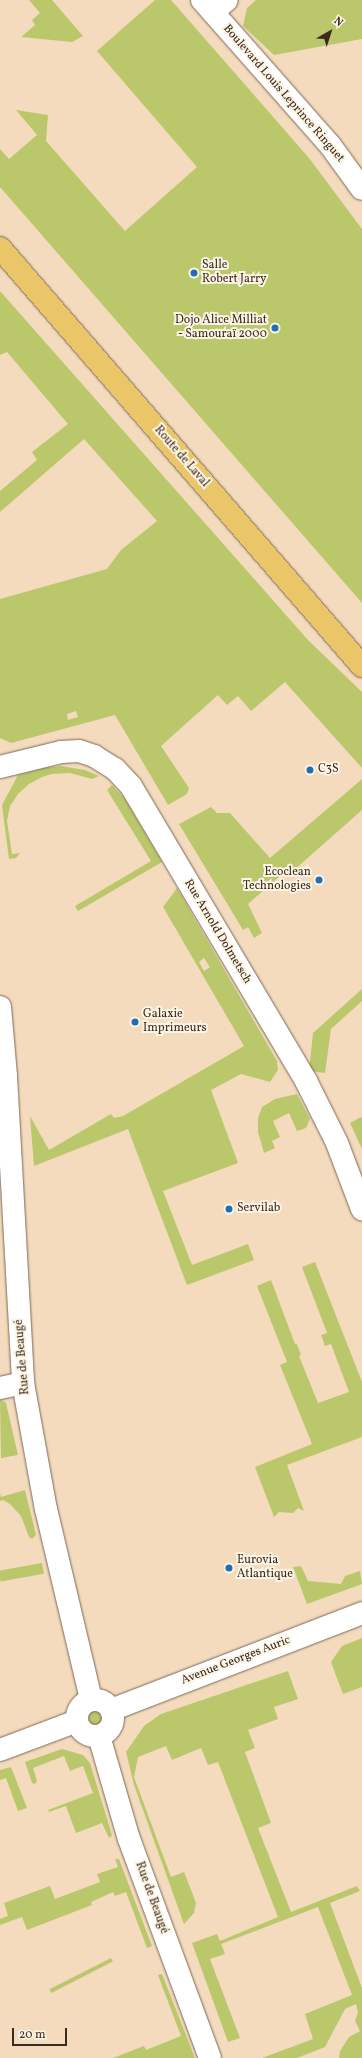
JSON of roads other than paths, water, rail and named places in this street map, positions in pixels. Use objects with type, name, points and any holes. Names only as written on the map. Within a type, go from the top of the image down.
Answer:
[{"type":"main road","name":"Route de Laval","points":[[0,248],[362,666]]},
{"type":"street","name":"Boulevard Louis Leprince Ringuet","points":[[214,4],[330,145],[362,189]]},
{"type":"street","name":"Rue Arnold Dolmetsch","points":[[0,767],[61,752],[79,751],[94,756],[115,769],[130,786],[306,1081],[337,1143],[362,1210]]},
{"type":"street","name":"Rue de Beaugé","points":[[0,1007],[3,1077],[23,1383],[46,1509],[91,1700]]},
{"type":"street","points":[[0,1388],[23,1383]]},
{"type":"street","name":"Avenue Georges Auric","points":[[111,1710],[362,1613]]},
{"type":"street","points":[[91,1700],[102,1702],[111,1710],[113,1720],[112,1726],[105,1734],[99,1736],[88,1735],[79,1726],[77,1716],[82,1706],[91,1700]]},
{"type":"street","points":[[0,1750],[77,1721]]},
{"type":"street","name":"Rue de Beaugé","points":[[99,1736],[129,1839],[210,2058]]},
{"type":"place","name":"Salle Robert Jarry","points":[[194,273]]},
{"type":"place","name":"Dojo Alice Milliat - Samouraï 2000","points":[[275,328]]},
{"type":"place","name":"C3S","points":[[310,770]]},
{"type":"place","name":"Ecoclean Technologies","points":[[319,880]]},
{"type":"place","name":"Galaxie Imprimeurs","points":[[135,1022]]},
{"type":"place","name":"Servilab","points":[[229,1209]]},
{"type":"place","name":"Eurovia Atlantique","points":[[229,1568]]}]
